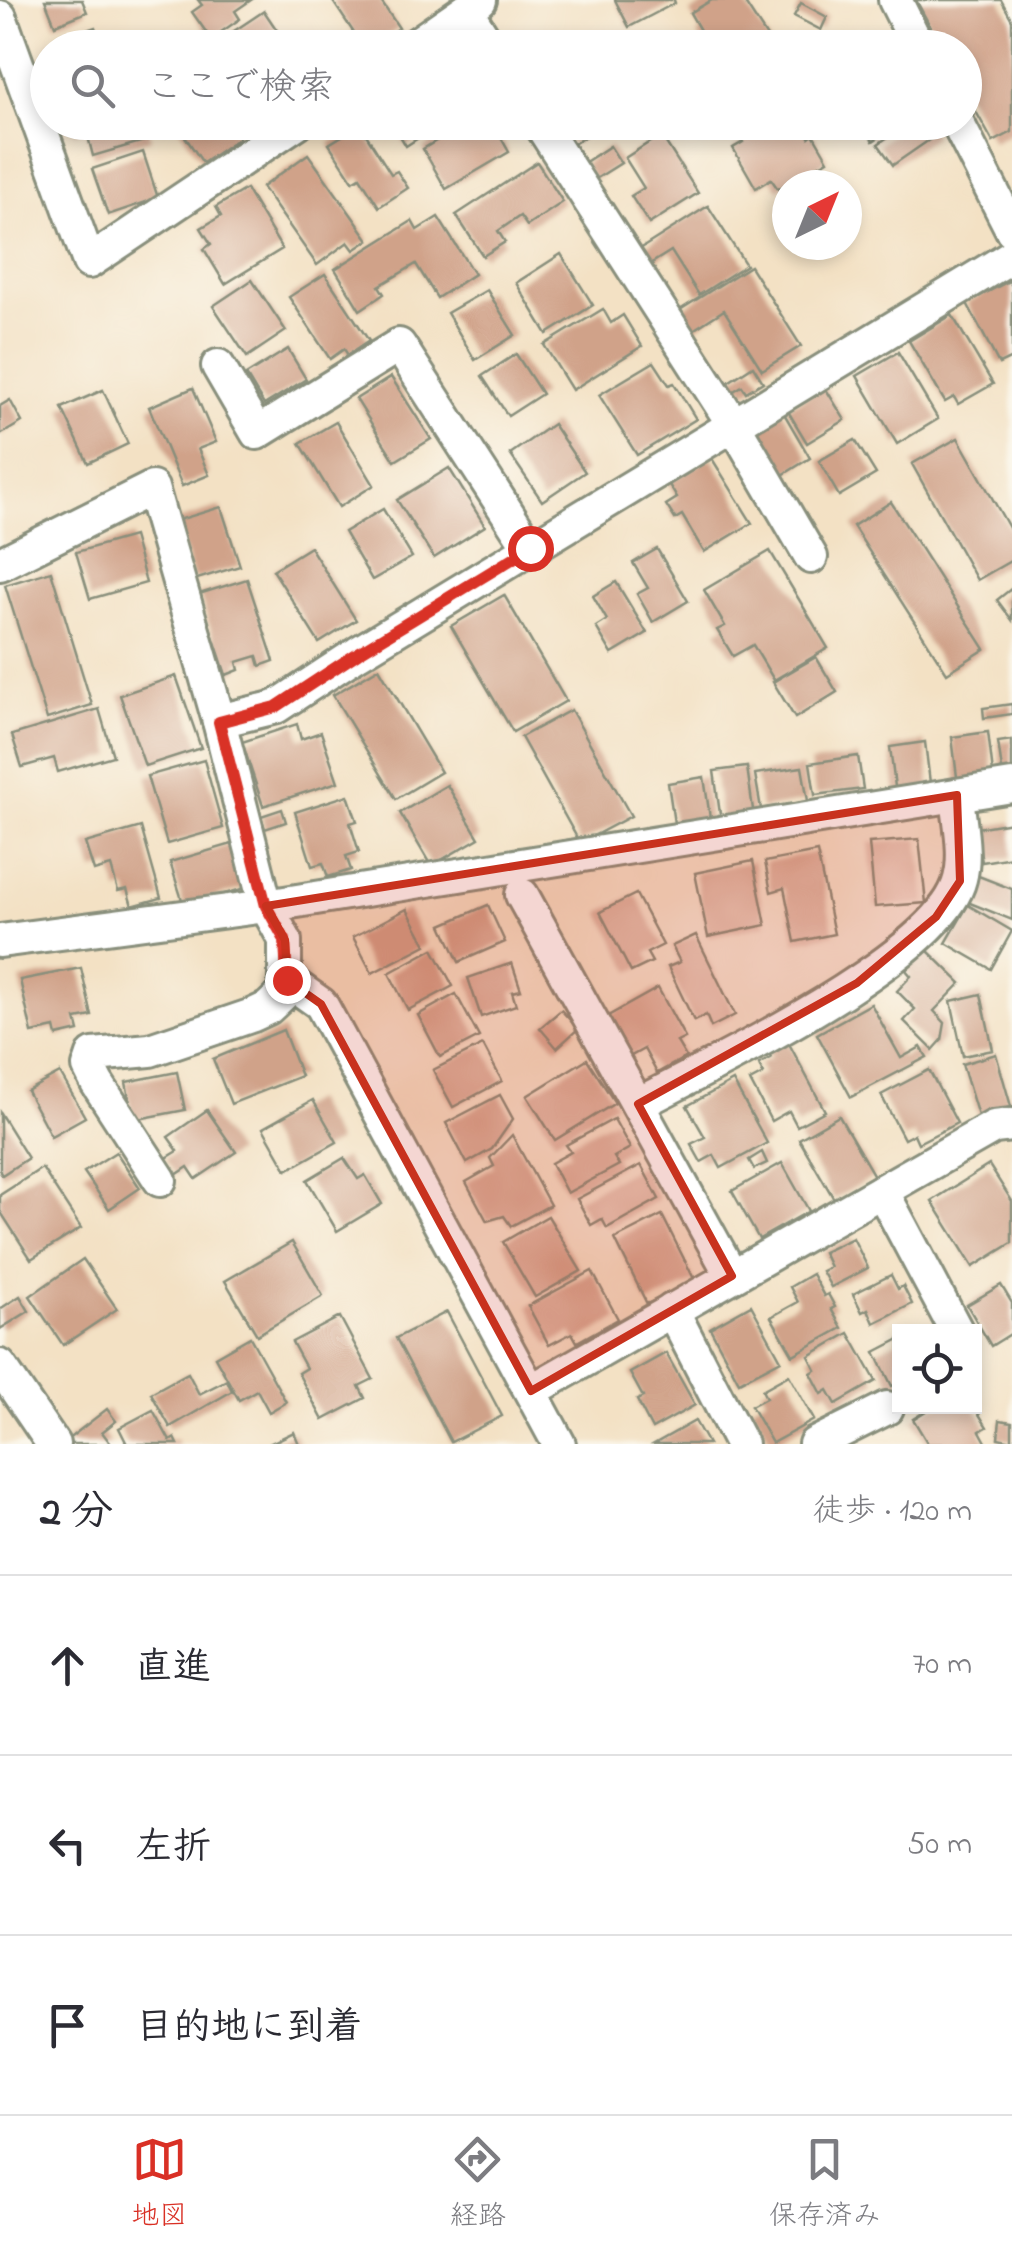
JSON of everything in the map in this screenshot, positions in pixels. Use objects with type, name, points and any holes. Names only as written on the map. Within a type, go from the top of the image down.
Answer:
[{"type":"street","points":[[894,0],[910,30]]},
{"type":"street","points":[[436,30],[473,5],[483,30]]},
{"type":"street","points":[[0,17],[30,100]]},
{"type":"street","points":[[45,140],[89,262],[271,140]]},
{"type":"street","points":[[550,140],[734,425],[811,557]]},
{"type":"street","points":[[966,140],[1012,230]]},
{"type":"street","points":[[219,722],[276,707],[358,653],[1012,256]]},
{"type":"street","points":[[218,366],[258,433],[399,344],[530,548]]},
{"type":"street","points":[[0,564],[152,488],[219,722],[266,906],[285,940],[285,992],[268,1008],[150,1050],[93,1055],[89,1067],[97,1083],[160,1180]]},
{"type":"street","points":[[0,941],[266,906],[1012,786]]},
{"type":"street","points":[[638,1104],[842,993],[936,917],[960,881],[957,795]]},
{"type":"street","points":[[522,895],[732,1276]]},
{"type":"street","points":[[287,980],[321,1004],[559,1444]]},
{"type":"street","points":[[532,1391],[994,1127],[1012,1125]]},
{"type":"street","points":[[882,1191],[953,1324]]},
{"type":"street","points":[[672,1310],[741,1444]]},
{"type":"street","points":[[0,1366],[54,1444]]},
{"type":"street","points":[[815,1444],[887,1408]]},
{"type":"highlighted area","points":[[957,795],[960,881],[936,917],[857,983],[638,1104],[732,1276],[531,1391],[321,1004],[287,980],[285,940],[266,906]]},
{"type":"building","points":[[45,0],[82,0],[87,12],[55,25]]},
{"type":"building","points":[[198,0],[251,0],[235,11],[240,19],[224,30],[205,30],[192,12],[202,5]]},
{"type":"building","points":[[332,0],[380,0],[399,28],[396,30],[352,30]]},
{"type":"building","points":[[615,0],[674,0],[675,3],[629,27]]},
{"type":"building","points":[[712,0],[743,0],[762,30],[700,30],[690,13]]},
{"type":"building","points":[[916,0],[1001,0],[1012,20],[1012,132],[993,142],[982,122],[982,30],[932,30]]},
{"type":"building","points":[[801,3],[827,17],[821,30],[794,16]]},
{"type":"building","points":[[264,11],[277,30],[236,30]]},
{"type":"building","points":[[89,140],[148,140],[93,156]]},
{"type":"building","points":[[187,140],[236,140],[203,163]]},
{"type":"building","points":[[336,140],[369,140],[391,174],[397,171],[408,188],[379,207],[360,177],[353,181],[329,144]]},
{"type":"building","points":[[438,140],[502,140],[509,152],[446,189],[423,149]]},
{"type":"building","points":[[653,140],[664,140],[698,193],[649,224],[631,196],[644,188],[625,158]]},
{"type":"building","points":[[742,140],[816,140],[828,160],[811,170],[772,170],[772,180],[756,188],[733,148]]},
{"type":"building","points":[[884,140],[929,140],[893,165],[878,144]]},
{"type":"building","points":[[610,146],[621,163],[594,180],[584,163]]},
{"type":"building","points":[[143,152],[158,198],[108,215],[92,169]]},
{"type":"building","points":[[308,154],[369,240],[354,250],[348,242],[317,265],[262,187]]},
{"type":"building","points":[[537,162],[563,202],[527,226],[520,216],[498,231],[505,242],[483,256],[456,215]]},
{"type":"building","points":[[246,189],[282,249],[225,284],[204,249],[211,244],[201,228],[221,216],[216,207]]},
{"type":"building","points":[[708,206],[746,265],[699,295],[671,251],[650,264],[640,249]]},
{"type":"building","points":[[438,217],[474,274],[437,298],[416,264],[379,286],[384,294],[360,310],[335,269],[412,221],[417,230]]},
{"type":"building","points":[[561,254],[593,305],[547,334],[516,283]]},
{"type":"building","points":[[750,266],[801,346],[762,370],[724,310],[693,330],[680,310]]},
{"type":"building","points":[[325,274],[369,341],[348,355],[344,349],[330,359],[289,297]]},
{"type":"building","points":[[252,280],[286,331],[247,357],[213,306]]},
{"type":"building","points":[[1009,281],[1012,358],[999,364],[967,303]]},
{"type":"building","points":[[487,290],[515,335],[475,360],[447,313]]},
{"type":"building","points":[[603,309],[611,323],[623,315],[642,346],[572,390],[544,345]]},
{"type":"building","points":[[952,315],[993,384],[958,404],[954,397],[945,402],[909,341]]},
{"type":"building","points":[[288,349],[306,379],[264,405],[246,375]]},
{"type":"building","points":[[898,352],[938,419],[897,444],[857,376]]},
{"type":"building","points":[[516,354],[542,394],[508,416],[482,376]]},
{"type":"building","points":[[654,362],[669,385],[674,383],[696,419],[637,455],[599,395]]},
{"type":"building","points":[[753,366],[763,382],[746,392],[742,386],[732,392],[727,383]]},
{"type":"building","points":[[391,377],[431,439],[395,461],[356,399]]},
{"type":"building","points":[[824,386],[845,420],[807,443],[786,408]]},
{"type":"building","points":[[193,388],[216,442],[198,449],[209,475],[182,486],[149,407]]},
{"type":"building","points":[[103,390],[128,444],[88,463],[62,408]]},
{"type":"building","points":[[10,400],[22,422],[0,435],[0,406]]},
{"type":"building","points":[[782,410],[810,458],[781,476],[752,428]]},
{"type":"building","points":[[336,422],[374,485],[339,507],[300,443]]},
{"type":"building","points":[[553,424],[585,472],[542,501],[510,454]]},
{"type":"building","points":[[958,438],[1012,533],[1012,560],[977,580],[912,464]]},
{"type":"building","points":[[855,440],[876,474],[839,496],[819,461]]},
{"type":"building","points":[[711,457],[752,523],[704,552],[682,515],[675,519],[666,505],[677,498],[668,483]]},
{"type":"building","points":[[449,468],[485,526],[434,558],[397,500]]},
{"type":"building","points":[[891,502],[985,649],[947,673],[853,526]]},
{"type":"building","points":[[221,507],[240,566],[194,580],[175,521]]},
{"type":"building","points":[[383,509],[412,557],[372,580],[344,532]]},
{"type":"building","points":[[133,536],[146,583],[90,599],[76,552]]},
{"type":"building","points":[[310,547],[356,620],[319,643],[273,570]]},
{"type":"building","points":[[657,549],[688,601],[653,622],[637,594],[648,588],[633,563]]},
{"type":"building","points":[[770,551],[828,648],[774,680],[753,645],[733,656],[717,630],[725,626],[704,590]]},
{"type":"building","points":[[51,571],[92,705],[47,719],[5,585]]},
{"type":"building","points":[[247,579],[274,661],[260,666],[257,656],[237,662],[239,670],[226,675],[199,594]]},
{"type":"building","points":[[616,582],[647,633],[612,654],[596,627],[607,620],[593,596]]},
{"type":"building","points":[[1012,588],[1012,620],[997,600]]},
{"type":"building","points":[[504,595],[566,701],[513,732],[451,626]]},
{"type":"building","points":[[816,657],[837,692],[795,718],[773,682]]},
{"type":"building","points":[[379,668],[441,772],[396,799],[333,695]]},
{"type":"building","points":[[176,676],[201,748],[145,766],[120,695]]},
{"type":"building","points":[[1012,704],[1012,714],[984,718],[983,708]]},
{"type":"building","points":[[99,709],[113,756],[58,772],[54,758],[22,767],[12,735]]},
{"type":"building","points":[[571,710],[631,816],[580,843],[521,737]]},
{"type":"building","points":[[297,724],[301,739],[321,732],[338,782],[263,806],[242,742]]},
{"type":"building","points":[[988,732],[994,781],[958,785],[952,737]]},
{"type":"building","points":[[1012,740],[1012,775],[1003,777],[998,742]]},
{"type":"building","points":[[925,742],[931,791],[896,795],[890,747]]},
{"type":"building","points":[[858,756],[863,789],[815,795],[810,763]]},
{"type":"building","points":[[204,760],[223,828],[167,844],[147,776]]},
{"type":"building","points":[[747,767],[754,817],[721,821],[714,771]]},
{"type":"building","points":[[802,767],[808,801],[761,809],[755,774]]},
{"type":"building","points":[[704,777],[711,825],[675,830],[668,783]]},
{"type":"building","points":[[447,785],[479,838],[431,866],[400,813]]},
{"type":"building","points":[[348,795],[357,821],[350,823],[359,852],[346,856],[351,870],[328,877],[323,863],[312,866],[295,812]]},
{"type":"building","points":[[282,809],[286,822],[265,829],[261,816]]},
{"type":"building","points":[[1012,822],[1012,857],[982,862],[976,828]]},
{"type":"building","points":[[141,827],[161,898],[132,906],[127,889],[118,891],[111,866],[94,871],[85,843]]},
{"type":"building","points":[[919,839],[926,903],[875,907],[869,843]]},
{"type":"building","points":[[232,844],[245,888],[184,906],[170,862]]},
{"type":"building","points":[[817,852],[834,934],[795,942],[784,888],[771,892],[765,862]]},
{"type":"building","points":[[753,861],[766,925],[708,937],[695,873]]},
{"type":"building","points":[[976,875],[1012,889],[1012,920],[965,901]]},
{"type":"building","points":[[636,894],[663,945],[647,953],[652,962],[631,972],[600,912]]},
{"type":"building","points":[[488,905],[505,942],[459,962],[442,925]]},
{"type":"building","points":[[968,905],[1012,931],[991,969],[946,943]]},
{"type":"building","points":[[407,909],[426,945],[372,973],[353,937]]},
{"type":"building","points":[[696,935],[735,1015],[711,1027],[706,1015],[694,1021],[668,967],[680,962],[672,946]]},
{"type":"building","points":[[433,949],[453,986],[408,1010],[389,973]]},
{"type":"building","points":[[926,949],[961,983],[934,1011],[945,1023],[942,1040],[933,1050],[904,1021],[915,1009],[897,991],[911,976],[906,970]]},
{"type":"building","points":[[512,963],[521,990],[512,992],[516,1005],[481,1017],[468,978]]},
{"type":"building","points":[[81,968],[92,1016],[76,1019],[79,1031],[57,1036],[55,1028],[32,1033],[20,980]]},
{"type":"building","points":[[658,988],[685,1038],[677,1042],[686,1057],[657,1073],[644,1049],[631,1056],[608,1016]]},
{"type":"building","points":[[456,994],[479,1037],[440,1057],[418,1015]]},
{"type":"building","points":[[981,994],[993,1050],[963,1056],[951,1001]]},
{"type":"building","points":[[871,1004],[901,1058],[921,1047],[927,1057],[851,1097],[817,1034]]},
{"type":"building","points":[[561,1010],[578,1029],[557,1048],[540,1028]]},
{"type":"building","points":[[283,1030],[301,1076],[231,1104],[213,1059]]},
{"type":"building","points":[[786,1038],[825,1111],[797,1126],[789,1111],[771,1121],[750,1081],[763,1074],[759,1064],[771,1058],[766,1049]]},
{"type":"building","points":[[483,1045],[502,1081],[453,1107],[433,1070]]},
{"type":"building","points":[[996,1054],[1012,1110],[979,1119],[962,1064]]},
{"type":"building","points":[[587,1059],[615,1103],[555,1140],[527,1096]]},
{"type":"building","points":[[929,1070],[957,1123],[918,1143],[914,1134],[904,1139],[881,1095]]},
{"type":"building","points":[[177,1072],[185,1110],[133,1120],[126,1082]]},
{"type":"building","points":[[60,1073],[85,1117],[51,1136],[27,1091]]},
{"type":"building","points":[[733,1081],[767,1143],[721,1168],[714,1155],[701,1162],[691,1144],[705,1137],[687,1106]]},
{"type":"building","points":[[500,1095],[513,1119],[492,1149],[467,1163],[446,1123]]},
{"type":"building","points":[[313,1100],[337,1142],[287,1170],[263,1128]]},
{"type":"building","points":[[207,1110],[236,1152],[196,1179],[188,1167],[176,1175],[165,1159],[178,1151],[168,1137]]},
{"type":"building","points":[[0,1113],[28,1158],[2,1175],[0,1172]]},
{"type":"building","points":[[839,1116],[874,1176],[834,1199],[799,1139]]},
{"type":"building","points":[[614,1119],[630,1148],[614,1157],[619,1165],[567,1193],[551,1163],[571,1152],[566,1145]]},
{"type":"building","points":[[512,1135],[550,1205],[511,1226],[504,1216],[487,1221],[466,1182],[494,1166],[490,1158]]},
{"type":"building","points":[[116,1152],[140,1188],[109,1209],[84,1172]]},
{"type":"building","points":[[762,1152],[767,1163],[754,1169],[749,1160]]},
{"type":"building","points":[[344,1158],[358,1179],[365,1175],[382,1204],[337,1231],[307,1180]]},
{"type":"building","points":[[782,1163],[809,1211],[759,1239],[732,1191]]},
{"type":"building","points":[[641,1165],[659,1199],[607,1228],[602,1219],[591,1225],[577,1199]]},
{"type":"building","points":[[989,1165],[1012,1201],[1012,1243],[973,1267],[932,1201]]},
{"type":"building","points":[[42,1168],[81,1228],[31,1259],[0,1211],[0,1195]]},
{"type":"building","points":[[662,1215],[695,1281],[647,1304],[615,1239]]},
{"type":"building","points":[[548,1216],[581,1271],[535,1297],[503,1242]]},
{"type":"building","points":[[853,1238],[868,1268],[831,1287],[822,1271],[830,1267],[823,1252]]},
{"type":"building","points":[[292,1242],[323,1296],[257,1335],[225,1281]]},
{"type":"building","points":[[83,1259],[117,1309],[63,1345],[30,1296]]},
{"type":"building","points":[[592,1271],[618,1319],[577,1342],[572,1333],[549,1345],[528,1306]]},
{"type":"building","points":[[812,1274],[824,1296],[828,1294],[842,1328],[793,1355],[771,1317],[798,1302],[790,1287]]},
{"type":"building","points":[[891,1275],[898,1289],[903,1286],[912,1304],[874,1323],[868,1309],[862,1312],[853,1294]]},
{"type":"building","points":[[1001,1285],[1012,1303],[1012,1333],[991,1346],[982,1324],[978,1324],[967,1305]]},
{"type":"building","points":[[20,1296],[29,1311],[0,1329],[0,1309]]},
{"type":"building","points":[[751,1305],[781,1360],[739,1382],[710,1328]]},
{"type":"building","points":[[447,1312],[502,1416],[451,1442],[396,1338]]},
{"type":"building","points":[[340,1317],[373,1379],[359,1386],[365,1398],[323,1420],[298,1373],[306,1368],[292,1342]]},
{"type":"building","points":[[849,1333],[876,1381],[836,1404],[828,1390],[822,1394],[811,1373],[816,1370],[809,1356]]},
{"type":"building","points":[[250,1337],[286,1402],[269,1412],[257,1390],[239,1400],[215,1357]]},
{"type":"building","points":[[892,1343],[892,1386],[875,1352]]},
{"type":"building","points":[[666,1353],[695,1405],[652,1429],[637,1400],[643,1397],[630,1373]]},
{"type":"building","points":[[188,1373],[199,1394],[227,1380],[232,1391],[170,1427],[151,1393]]},
{"type":"building","points":[[789,1375],[814,1420],[772,1443],[751,1406],[766,1398],[762,1390]]},
{"type":"building","points":[[107,1409],[116,1421],[102,1432],[111,1444],[70,1444],[67,1440]]},
{"type":"building","points":[[153,1410],[170,1441],[175,1438],[178,1444],[127,1444],[119,1428]]},
{"type":"building","points":[[921,1414],[979,1414],[987,1427],[980,1431],[987,1444],[928,1444],[913,1419]]},
{"type":"building","points":[[1000,1420],[1012,1422],[1012,1441],[998,1438]]},
{"type":"building","points":[[695,1421],[708,1444],[654,1444]]},
{"type":"building","points":[[294,1432],[299,1444],[269,1444]]},
{"type":"route","points":[[287,980],[285,940],[266,906],[219,722],[276,707],[530,548]]}]
